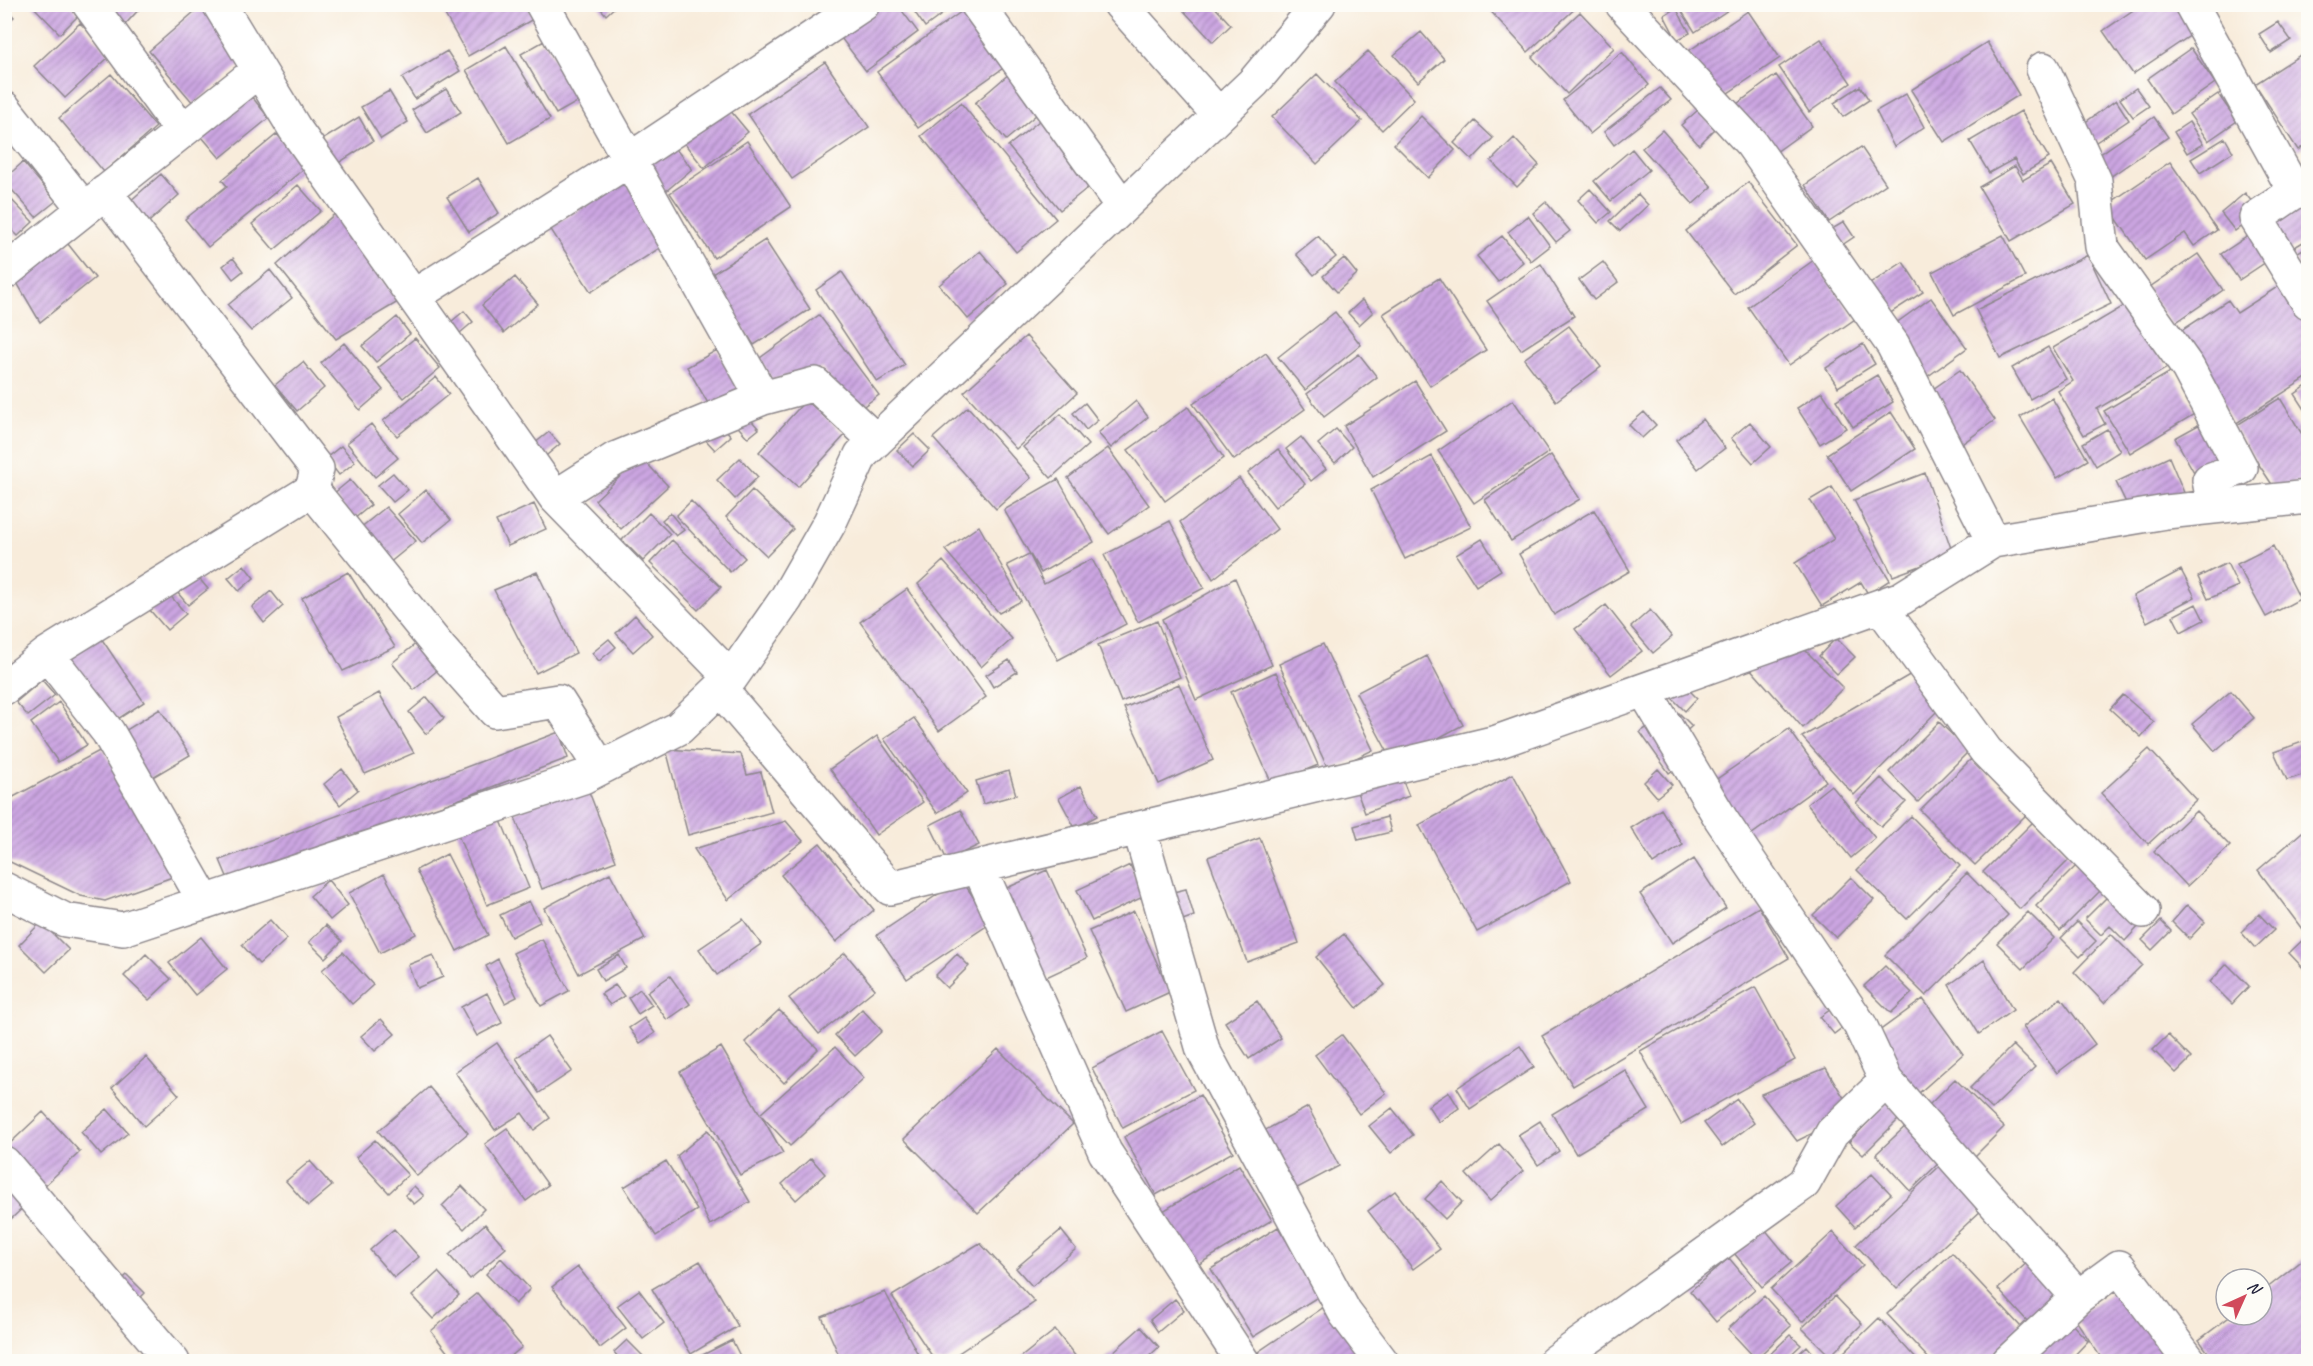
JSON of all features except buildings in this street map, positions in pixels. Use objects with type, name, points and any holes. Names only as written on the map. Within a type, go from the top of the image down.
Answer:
[{"type":"street","points":[[89,4],[182,131]]},
{"type":"street","points":[[219,4],[295,129],[555,497],[725,683],[890,888],[1497,742],[1902,598],[1993,541],[2166,512],[2308,497]]},
{"type":"street","points":[[542,4],[763,398]]},
{"type":"street","points":[[414,296],[629,160],[863,4]]},
{"type":"street","points":[[977,4],[1122,206]]},
{"type":"street","points":[[1120,4],[1219,115]]},
{"type":"street","points":[[1622,4],[1751,143],[1893,345],[1993,541]]},
{"type":"street","points":[[2191,4],[2302,188],[2256,218],[2308,302]]},
{"type":"street","points":[[4,889],[65,920],[123,929],[583,777],[679,728],[725,683],[786,599],[830,522],[861,455],[1254,82],[1312,7]]},
{"type":"street","points":[[2043,69],[2094,181],[2102,247],[2188,368],[2241,468],[2209,480],[2214,507]]},
{"type":"street","points":[[4,273],[259,70]]},
{"type":"street","points":[[4,108],[94,201],[316,470],[312,490],[47,654],[4,688]]},
{"type":"street","points":[[555,497],[615,459],[763,398],[814,384],[876,441]]},
{"type":"street","points":[[312,490],[442,651],[495,711],[558,701],[600,767]]},
{"type":"street","points":[[1880,606],[1986,751],[2143,911]]},
{"type":"street","points":[[47,654],[108,732],[205,902]]},
{"type":"street","points":[[1644,690],[1721,819],[1860,1025],[1886,1081],[2078,1297]]},
{"type":"street","points":[[1139,828],[1203,1050],[1345,1313],[1382,1362]]},
{"type":"street","points":[[979,867],[1105,1152],[1243,1362]]},
{"type":"street","points":[[1555,1362],[1804,1183],[1832,1133],[1886,1081]]},
{"type":"street","points":[[4,1163],[173,1362]]},
{"type":"street","points":[[2008,1362],[2078,1297],[2119,1268],[2190,1362]]}]
